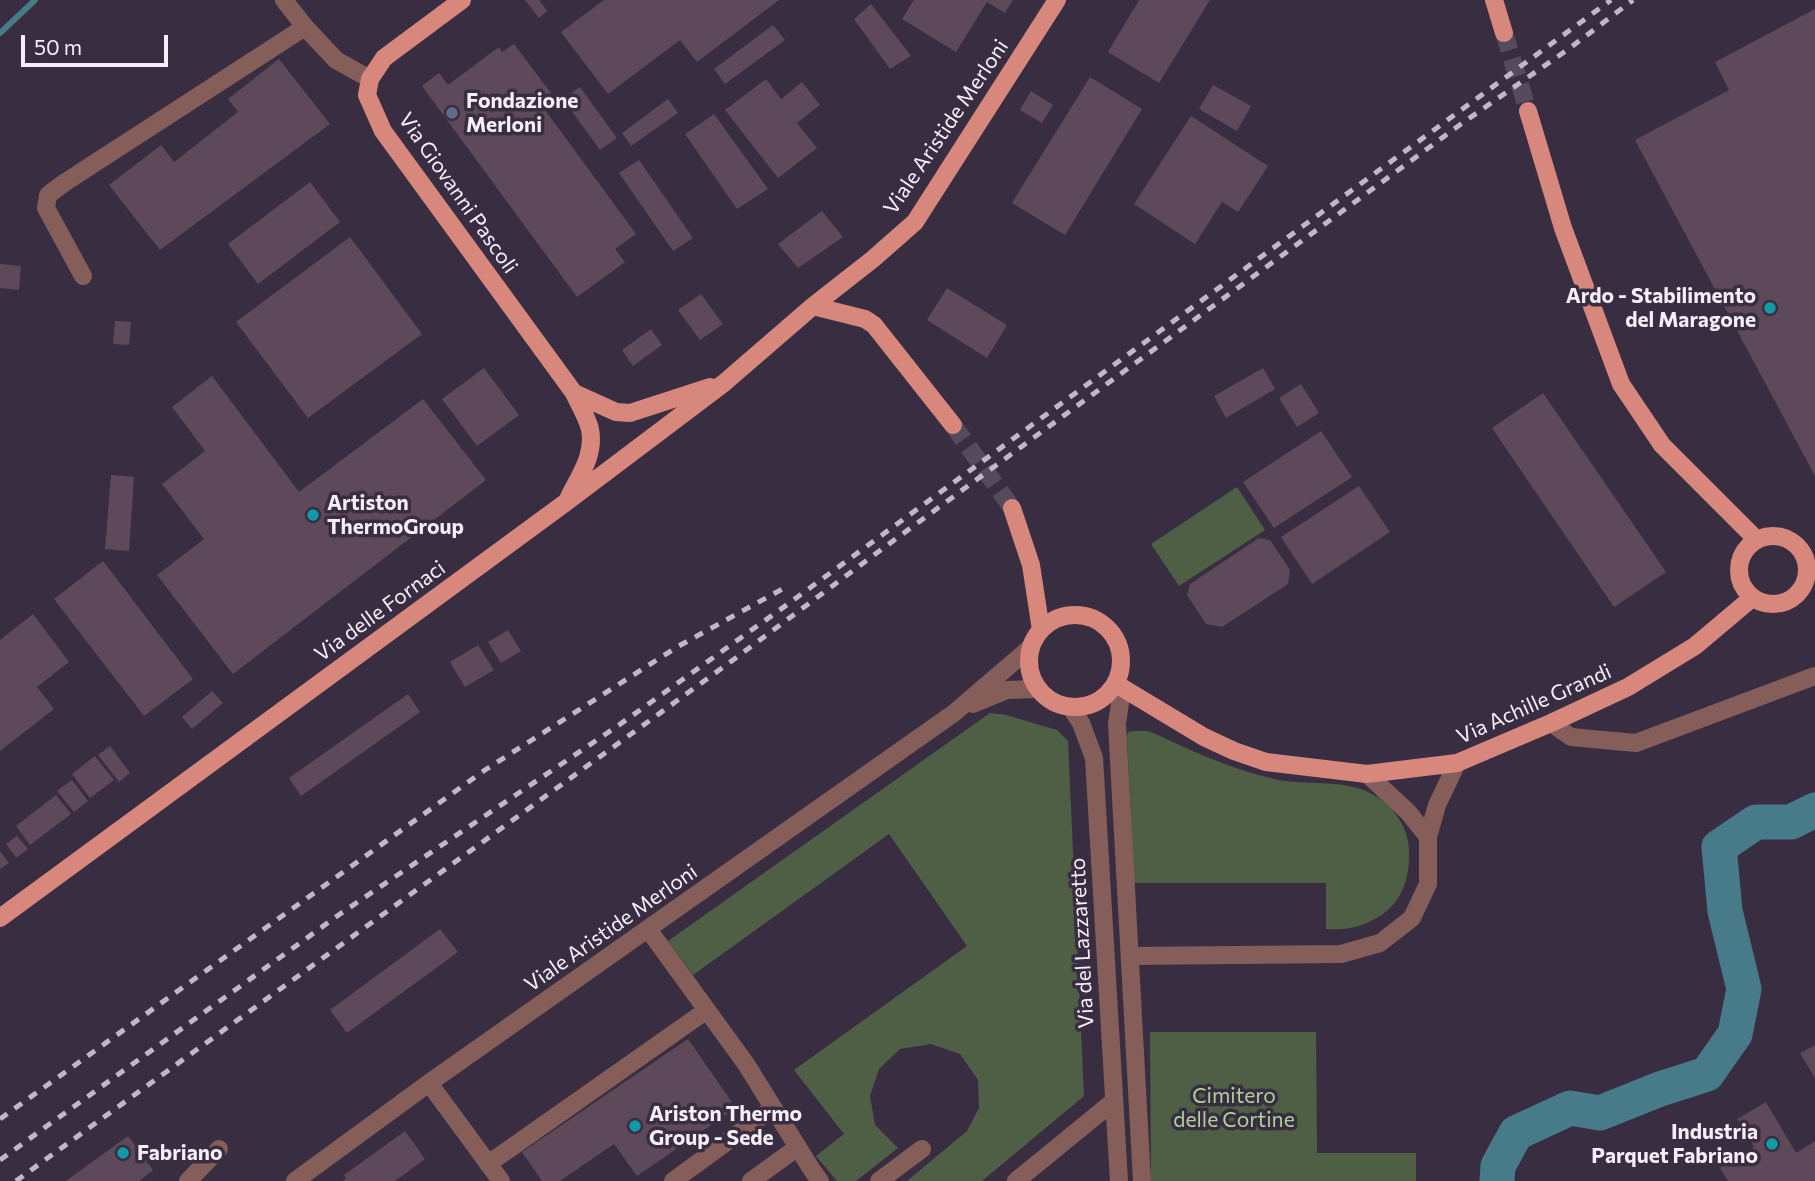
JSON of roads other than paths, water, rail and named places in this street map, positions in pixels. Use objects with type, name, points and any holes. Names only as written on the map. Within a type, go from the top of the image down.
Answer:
[{"type":"main road","points":[[370,79],[384,58],[462,0]]},
{"type":"main road","name":"Viale Aristide Merloni","points":[[813,306],[915,222],[1057,0]]},
{"type":"main road","points":[[1494,0],[1504,33]]},
{"type":"main road","name":"Via Giovanni Pascoli","points":[[370,79],[367,95],[383,131],[574,393],[590,427],[591,446],[587,463],[565,503]]},
{"type":"main road","points":[[1528,111],[1563,228],[1621,384],[1662,445],[1757,540]]},
{"type":"main road","points":[[813,306],[865,318],[874,325],[953,425]]},
{"type":"main road","name":"Via delle Fornaci","points":[[0,918],[565,503],[724,383],[813,306]]},
{"type":"main road","name":"Via Giovanni Pascoli","points":[[574,393],[616,412],[630,413],[724,383]]},
{"type":"main road","points":[[1012,508],[1031,565],[1041,630]]},
{"type":"main road","points":[[1777,537],[1796,545],[1811,575],[1791,599],[1782,604],[1771,605],[1761,603],[1744,589],[1739,579],[1739,567],[1748,547],[1757,540],[1777,537]]},
{"type":"main road","name":"Via Achille Grandi","points":[[1119,686],[1204,737],[1266,762],[1367,774],[1457,763],[1628,687],[1695,646],[1752,597]]},
{"type":"main road","points":[[1031,647],[1029,663],[1032,678],[1049,700],[1060,705],[1071,708],[1085,707],[1119,686],[1122,659],[1115,637],[1105,626],[1080,615],[1052,621],[1041,630]]},
{"type":"main road","name":"Viale Aristide Merloni","points":[[1031,647],[1041,630]]},
{"type":"street","points":[[284,0],[305,27],[337,60],[370,79]]},
{"type":"street","points":[[83,276],[46,208],[48,195],[305,27]]},
{"type":"street","name":"Viale Aristide Merloni","points":[[295,1181],[429,1083],[954,713],[1031,647]]},
{"type":"street","points":[[1551,723],[1571,737],[1636,743],[1815,676]]},
{"type":"street","points":[[1119,686],[1118,724],[1142,1181]]},
{"type":"street","name":"Viale Aristide Merloni","points":[[954,713],[1007,690],[1038,689]]},
{"type":"street","name":"Via del Lazzaretto","points":[[1071,708],[1081,723],[1094,758],[1119,1181]]},
{"type":"street","points":[[1131,956],[1341,954],[1380,943],[1412,918],[1428,884],[1428,838],[1437,805],[1457,763]]},
{"type":"street","points":[[1367,774],[1408,812],[1428,838]]},
{"type":"street","points":[[648,929],[746,1064],[820,1181]]},
{"type":"street","points":[[488,1164],[707,1010]]},
{"type":"street","points":[[429,1083],[501,1181]]},
{"type":"street","points":[[1016,1181],[1037,1175],[1114,1101]]},
{"type":"street","points":[[673,1181],[774,1108]]},
{"type":"street","points":[[751,1181],[798,1147]]},
{"type":"street","points":[[188,1181],[219,1149]]},
{"type":"street","points":[[879,1181],[922,1149]]},
{"type":"waterway","points":[[0,33],[35,0]]},
{"type":"waterway","points":[[1497,1181],[1498,1166],[1516,1133],[1570,1108],[1600,1113],[1707,1074],[1735,1034],[1744,989],[1725,911],[1719,847],[1756,822],[1791,822],[1815,810]]},
{"type":"tunnel","points":[[1504,33],[1528,111]]},
{"type":"tunnel","points":[[953,425],[1012,508]]},
{"type":"railway","points":[[0,1160],[340,914],[619,725],[788,604],[1611,0]]},
{"type":"railway","points":[[16,1181],[733,660],[1633,0]]},
{"type":"railway","points":[[0,1119],[485,770],[677,647],[786,587]]},
{"type":"place","name":"Fondazione Merloni","points":[[452,113]]},
{"type":"place","name":"Ardo - Stabilimento del Maragone","points":[[1770,308]]},
{"type":"place","name":"Artiston ThermoGroup","points":[[313,515]]},
{"type":"place","name":"Ariston Thermo Group - Sede","points":[[635,1126]]},
{"type":"place","name":"Industria Parquet Fabriano","points":[[1772,1144]]},
{"type":"place","name":"Fabriano","points":[[123,1153]]},
{"type":"park label","name":"Cimitero delle Cortine","points":[[1234,1108]]}]
